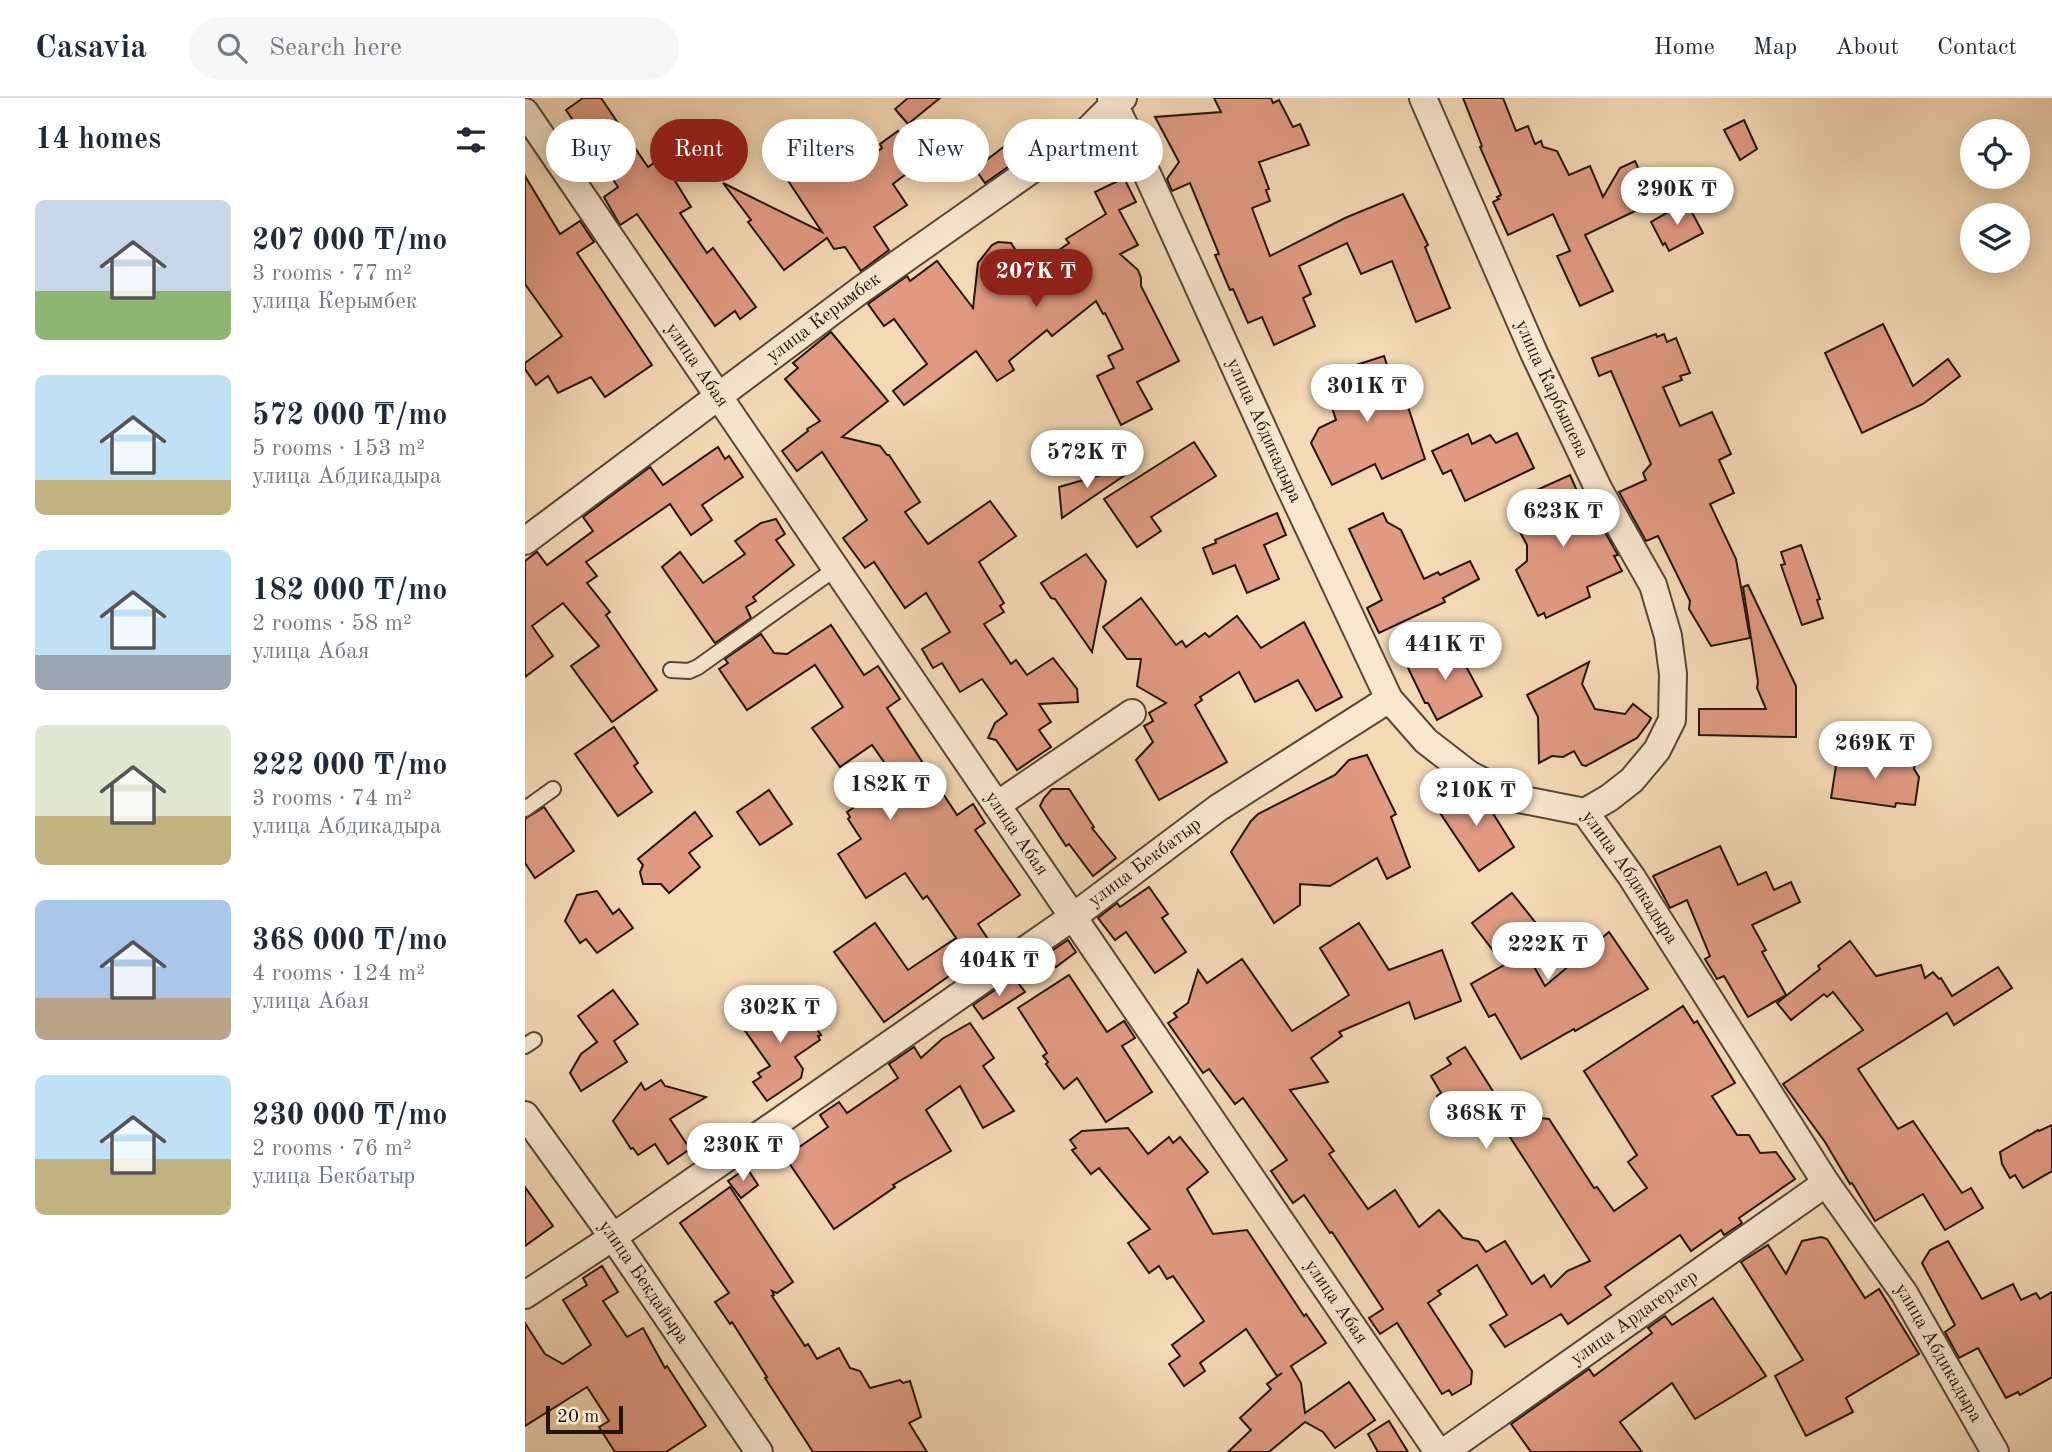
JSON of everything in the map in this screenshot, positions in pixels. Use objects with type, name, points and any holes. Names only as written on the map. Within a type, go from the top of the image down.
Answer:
[{"type":"street","name":"улица Карбышева","points":[[1423,98],[1539,364],[1599,490],[1653,585],[1668,636],[1673,674],[1672,720],[1657,750],[1632,780],[1609,799],[1585,812]]},
{"type":"street","name":"улица Абдикадыра","points":[[1116,100],[1389,699],[1426,741],[1470,775],[1519,799],[1585,812],[1631,876],[1826,1183],[1904,1293],[1995,1452]]},
{"type":"street","name":"улица Керымбек","points":[[525,541],[862,289],[1089,130],[1116,100]]},
{"type":"street","name":"улица Абая","points":[[525,112],[1438,1452]]},
{"type":"street","name":"улица Бекбатыр","points":[[525,1295],[613,1237],[1073,916],[1218,808],[1389,699]]},
{"type":"street","points":[[997,805],[1132,713]]},
{"type":"street","name":"улица Бекдайыра","points":[[525,1115],[613,1237],[759,1452]]},
{"type":"street","name":"улица Ардагерлер","points":[[1444,1452],[1826,1183]]},
{"type":"lane","points":[[671,670],[689,671],[698,667],[835,569]]},
{"type":"lane","points":[[525,809],[553,789]]},
{"type":"building","points":[[583,98],[601,98],[615,119],[572,119],[566,110]]},
{"type":"building","points":[[908,98],[940,98],[914,119],[904,119],[895,109]]},
{"type":"building","points":[[1214,98],[1271,98],[1273,103],[1279,100],[1293,127],[1300,124],[1309,145],[1259,162],[1269,189],[1266,190],[1270,201],[1252,208],[1270,256],[1345,218],[1403,194],[1428,245],[1425,247],[1450,308],[1416,322],[1392,261],[1361,274],[1347,243],[1299,266],[1311,294],[1303,298],[1315,326],[1274,345],[1262,317],[1248,323],[1215,255],[1219,254],[1190,183],[1172,191],[1167,179],[1179,162],[1163,132],[1163,119],[1155,117],[1221,112]]},
{"type":"building","points":[[1463,98],[1503,98],[1516,131],[1528,126],[1535,144],[1541,141],[1543,147],[1557,151],[1569,175],[1590,166],[1603,197],[1620,168],[1635,161],[1654,202],[1585,235],[1613,291],[1580,306],[1557,256],[1570,251],[1553,214],[1508,235],[1493,202],[1501,195]]},
{"type":"building","points":[[1744,120],[1757,149],[1740,160],[1724,130]]},
{"type":"building","points":[[893,135],[893,182],[896,182],[893,184],[907,205],[874,227],[889,250],[861,271],[845,247],[834,249],[827,238],[784,270],[723,183],[822,232],[789,182],[879,182],[879,150],[882,148],[880,144]]},
{"type":"building","points":[[1003,147],[1003,170],[989,180],[989,158]]},
{"type":"building","points":[[636,149],[648,167],[650,166],[650,182],[676,182],[691,207],[680,213],[707,253],[713,248],[756,307],[740,319],[735,311],[715,326],[637,214],[620,225],[604,197],[618,187],[615,182],[636,182]]},
{"type":"building","points":[[525,176],[560,234],[580,221],[594,242],[577,253],[652,365],[605,397],[591,377],[558,393],[548,376],[536,385],[525,369],[525,363],[562,336],[525,284]]},
{"type":"building","points":[[1116,182],[1126,182],[1136,202],[1119,210],[1138,245],[1120,254],[1138,270],[1141,286],[1179,361],[1137,382],[1152,409],[1121,425],[1097,376],[1114,368],[1108,356],[1123,349],[1096,301],[1052,336],[1047,330],[1009,361],[1014,370],[997,381],[976,351],[904,405],[893,391],[927,364],[894,319],[884,326],[868,304],[907,276],[910,281],[937,261],[973,308],[978,263],[992,245],[998,242],[1011,243],[1029,271],[1069,243],[1066,239],[1106,214],[1095,192]]},
{"type":"building","points":[[1688,205],[1703,233],[1669,251],[1651,222],[1679,206],[1680,209]]},
{"type":"building","points":[[1883,324],[1913,386],[1948,359],[1960,376],[1923,404],[1862,433],[1825,353]]},
{"type":"building","points":[[831,332],[888,401],[842,437],[880,446],[889,455],[920,502],[905,512],[928,544],[990,501],[1016,536],[979,562],[1004,603],[1000,606],[1004,612],[984,624],[1011,664],[1016,660],[1027,675],[1053,658],[1077,689],[1078,702],[1039,704],[1051,722],[1039,730],[1051,747],[1017,770],[996,740],[988,738],[995,723],[1007,714],[982,679],[960,692],[942,663],[933,668],[922,649],[950,632],[926,593],[905,608],[874,562],[865,568],[843,538],[867,520],[822,452],[797,471],[782,451],[820,421],[785,379],[798,368],[793,363]]},
{"type":"building","points":[[1656,334],[1657,337],[1664,334],[1667,342],[1676,338],[1690,373],[1680,376],[1682,380],[1663,387],[1680,426],[1712,412],[1731,454],[1719,460],[1734,493],[1710,504],[1736,559],[1750,638],[1711,646],[1689,609],[1690,601],[1658,536],[1646,541],[1619,492],[1646,480],[1643,473],[1651,464],[1611,371],[1599,376],[1592,358]]},
{"type":"building","points":[[1384,356],[1390,374],[1398,376],[1425,459],[1382,479],[1375,464],[1332,485],[1311,443],[1319,428],[1336,420],[1322,376]]},
{"type":"building","points":[[1517,433],[1534,468],[1465,501],[1451,470],[1443,474],[1432,451],[1468,434],[1472,444],[1490,435],[1496,443]]},
{"type":"building","points":[[1194,442],[1216,476],[1151,517],[1161,531],[1137,547],[1104,499]]},
{"type":"building","points":[[718,447],[725,459],[729,456],[743,477],[702,505],[712,520],[691,535],[670,504],[586,562],[597,576],[587,583],[610,612],[606,615],[657,690],[612,722],[571,666],[599,646],[563,603],[532,626],[553,656],[525,677],[525,561],[537,552],[547,565],[593,531],[583,517],[650,467],[663,485]]},
{"type":"building","points":[[1129,467],[1131,471],[1062,518],[1059,487]]},
{"type":"building","points":[[1570,475],[1580,498],[1584,496],[1618,555],[1614,556],[1622,571],[1587,587],[1590,597],[1546,618],[1544,613],[1538,616],[1516,570],[1527,561],[1527,545],[1515,523],[1538,511],[1530,493]]},
{"type":"building","points":[[1277,513],[1286,535],[1264,545],[1279,579],[1247,593],[1235,565],[1213,574],[1203,548],[1216,543],[1215,540]]},
{"type":"building","points":[[1383,513],[1387,522],[1401,530],[1424,579],[1438,572],[1440,575],[1470,561],[1479,579],[1443,598],[1445,602],[1379,633],[1367,608],[1382,600],[1349,529]]},
{"type":"building","points":[[776,519],[785,534],[776,540],[794,565],[753,597],[756,601],[746,607],[751,618],[715,643],[662,567],[680,552],[703,583],[745,554],[735,541],[761,523]]},
{"type":"building","points":[[1801,545],[1820,599],[1817,600],[1823,618],[1802,625],[1781,565],[1785,564],[1781,552]]},
{"type":"building","points":[[1086,554],[1106,581],[1092,652],[1041,583]]},
{"type":"building","points":[[1748,585],[1796,686],[1796,737],[1699,735],[1699,709],[1766,709],[1757,688],[1743,587]]},
{"type":"building","points":[[1141,598],[1176,645],[1182,641],[1186,647],[1205,633],[1209,637],[1237,616],[1261,648],[1304,622],[1342,697],[1316,711],[1298,680],[1255,702],[1239,672],[1200,697],[1202,700],[1195,705],[1227,762],[1159,800],[1136,760],[1153,742],[1144,726],[1153,721],[1149,713],[1166,703],[1137,686],[1141,659],[1127,659],[1103,627]]},
{"type":"building","points":[[831,625],[864,675],[878,666],[900,699],[887,708],[957,815],[973,804],[985,823],[975,830],[1020,895],[978,924],[996,951],[955,979],[952,974],[884,1022],[834,952],[875,923],[908,970],[956,938],[927,896],[923,899],[905,873],[866,898],[838,854],[861,839],[848,819],[850,817],[847,812],[896,779],[872,745],[840,767],[812,728],[843,707],[815,665],[747,710],[719,669],[728,663],[725,659],[761,634],[774,653],[787,654]]},
{"type":"building","points":[[1454,644],[1482,696],[1437,720],[1428,703],[1425,703],[1408,668]]},
{"type":"building","points":[[1589,662],[1582,684],[1595,709],[1625,714],[1633,704],[1651,718],[1637,738],[1586,766],[1582,765],[1574,751],[1563,757],[1552,756],[1539,763],[1538,717],[1527,695]]},
{"type":"building","points":[[614,727],[638,763],[634,766],[652,792],[618,816],[575,754]]},
{"type":"building","points":[[1838,753],[1915,762],[1914,769],[1919,777],[1915,805],[1896,803],[1895,807],[1831,798]]},
{"type":"building","points":[[1367,755],[1396,814],[1391,817],[1410,867],[1387,879],[1377,858],[1330,886],[1300,884],[1300,905],[1274,923],[1231,852],[1258,814],[1335,775],[1349,760]]},
{"type":"building","points":[[1459,787],[1467,791],[1472,799],[1477,796],[1484,799],[1514,847],[1479,871],[1440,813],[1450,806],[1444,796]]},
{"type":"building","points":[[1052,789],[1069,789],[1094,827],[1092,828],[1116,858],[1093,876],[1069,844],[1066,846],[1040,806]]},
{"type":"building","points":[[769,790],[792,824],[760,845],[737,812]]},
{"type":"building","points":[[544,807],[574,851],[535,878],[525,863],[525,819]]},
{"type":"building","points":[[695,812],[712,836],[689,853],[700,867],[669,893],[661,884],[643,884],[640,872],[643,865],[638,859]]},
{"type":"building","points":[[1720,846],[1738,885],[1766,872],[1774,890],[1791,882],[1800,902],[1752,925],[1766,950],[1762,952],[1786,995],[1748,1017],[1724,976],[1717,979],[1705,959],[1710,956],[1687,900],[1670,908],[1653,876]]},
{"type":"building","points":[[1149,887],[1168,914],[1162,918],[1186,952],[1155,973],[1126,932],[1115,940],[1098,918],[1117,903],[1120,907]]},
{"type":"building","points":[[597,891],[613,914],[619,909],[633,928],[597,953],[586,939],[580,943],[565,921],[577,895]]},
{"type":"building","points":[[1512,893],[1543,932],[1523,947],[1545,986],[1609,932],[1648,989],[1521,1059],[1495,1014],[1489,1017],[1471,984],[1504,965],[1472,923]]},
{"type":"building","points":[[1359,923],[1389,970],[1442,950],[1461,1001],[1415,1019],[1409,1002],[1339,1032],[1342,1036],[1311,1058],[1328,1082],[1290,1090],[1334,1151],[1329,1154],[1368,1209],[1395,1190],[1419,1227],[1439,1210],[1463,1238],[1478,1241],[1486,1252],[1505,1241],[1532,1284],[1544,1275],[1551,1287],[1567,1271],[1590,1261],[1508,1134],[1532,1117],[1549,1119],[1594,1188],[1597,1187],[1614,1211],[1647,1188],[1628,1162],[1637,1155],[1584,1071],[1683,1006],[1694,1023],[1697,1021],[1735,1083],[1712,1096],[1737,1135],[1749,1135],[1760,1153],[1776,1152],[1795,1179],[1739,1218],[1742,1223],[1724,1235],[1721,1230],[1691,1251],[1680,1235],[1605,1287],[1611,1295],[1568,1324],[1561,1314],[1505,1347],[1490,1325],[1507,1315],[1477,1265],[1438,1291],[1441,1294],[1428,1303],[1472,1371],[1471,1384],[1452,1395],[1449,1390],[1442,1394],[1397,1323],[1380,1334],[1369,1318],[1383,1309],[1304,1195],[1293,1203],[1271,1171],[1287,1160],[1243,1098],[1235,1104],[1209,1069],[1203,1073],[1168,1023],[1177,1017],[1174,1013],[1188,1003],[1198,970],[1207,983],[1242,959],[1292,1031],[1349,995],[1320,948]]},
{"type":"building","points":[[1068,940],[1076,952],[1056,967],[1047,954]]},
{"type":"building","points":[[1850,941],[1876,976],[1921,965],[1925,978],[1933,972],[1941,978],[1952,996],[1998,967],[2012,988],[1954,1025],[1947,1013],[1858,1069],[1898,1129],[1913,1121],[1962,1193],[1971,1188],[1983,1208],[1945,1230],[1923,1194],[1875,1221],[1825,1142],[1783,1084],[1863,1030],[1833,992],[1827,997],[1824,994],[1791,1020],[1777,1003]]},
{"type":"building","points":[[1069,975],[1107,1032],[1124,1021],[1135,1038],[1122,1046],[1152,1092],[1106,1122],[1077,1078],[1064,1089],[1046,1064],[1048,1062],[1043,1056],[1047,1053],[1018,1008]]},
{"type":"building","points":[[1014,977],[1025,992],[983,1019],[973,1005]]},
{"type":"building","points":[[613,990],[638,1024],[614,1041],[627,1062],[581,1091],[570,1073],[581,1054],[597,1042],[578,1016]]},
{"type":"building","points":[[797,1001],[821,1035],[818,1036],[820,1040],[795,1057],[803,1069],[801,1078],[767,1101],[753,1082],[761,1077],[758,1073],[770,1066],[736,1018],[756,1004],[768,1021]]},
{"type":"building","points":[[970,1023],[994,1058],[983,1066],[1014,1111],[983,1128],[960,1086],[926,1110],[951,1151],[893,1185],[895,1187],[834,1229],[785,1157],[828,1127],[820,1115],[839,1102],[847,1113],[898,1078],[889,1064],[914,1047],[921,1058],[942,1039]]},
{"type":"building","points":[[1465,1047],[1501,1104],[1515,1112],[1482,1134],[1477,1126],[1462,1135],[1437,1096],[1441,1093],[1431,1076],[1451,1064],[1447,1058]]},
{"type":"building","points":[[661,1080],[665,1086],[706,1097],[670,1119],[690,1149],[668,1164],[655,1144],[638,1155],[613,1121],[641,1083],[645,1090]]},
{"type":"building","points":[[2052,1125],[2052,1171],[2023,1188],[2015,1175],[2010,1178],[2002,1164],[2000,1152]]},
{"type":"building","points":[[1128,1128],[1148,1154],[1169,1137],[1173,1143],[1180,1137],[1208,1172],[1187,1189],[1213,1234],[1247,1230],[1304,1316],[1306,1314],[1326,1343],[1291,1366],[1301,1383],[1305,1413],[1349,1382],[1375,1420],[1335,1448],[1323,1432],[1305,1422],[1269,1452],[1228,1452],[1251,1430],[1240,1418],[1271,1389],[1267,1384],[1282,1373],[1277,1376],[1246,1329],[1200,1363],[1205,1371],[1184,1386],[1169,1364],[1180,1356],[1172,1345],[1204,1321],[1173,1276],[1167,1279],[1159,1266],[1149,1273],[1128,1243],[1150,1229],[1099,1168],[1091,1174],[1072,1150],[1076,1148],[1070,1140],[1082,1131]]},
{"type":"building","points":[[747,1168],[758,1185],[741,1198],[728,1181]]},
{"type":"building","points":[[525,1187],[553,1226],[525,1246]]},
{"type":"building","points":[[730,1187],[793,1282],[777,1293],[772,1291],[772,1296],[805,1346],[808,1344],[817,1359],[839,1348],[850,1368],[860,1371],[870,1388],[900,1380],[903,1383],[910,1381],[921,1417],[909,1423],[927,1452],[813,1452],[732,1322],[730,1324],[715,1302],[729,1293],[680,1223]]},
{"type":"building","points":[[1821,1237],[1827,1239],[1865,1298],[1879,1289],[1919,1354],[1846,1398],[1853,1412],[1806,1436],[1775,1376],[1803,1360],[1741,1262],[1768,1245],[1786,1274],[1802,1241]]},
{"type":"building","points":[[1948,1241],[1982,1299],[2013,1284],[2021,1300],[2036,1293],[2040,1299],[2052,1292],[2052,1377],[2020,1395],[2018,1392],[2006,1398],[1978,1348],[1959,1358],[1945,1332],[1955,1325],[1922,1263],[1930,1250]]},
{"type":"building","points":[[602,1266],[618,1292],[603,1301],[627,1337],[643,1328],[665,1368],[667,1366],[706,1426],[666,1452],[615,1452],[599,1427],[609,1421],[587,1387],[525,1426],[525,1323],[545,1354],[563,1364],[591,1345],[563,1300],[587,1285],[583,1278]]},
{"type":"building","points":[[1713,1298],[1766,1376],[1695,1419],[1672,1383],[1620,1422],[1642,1452],[1531,1452],[1511,1424],[1589,1369],[1594,1376],[1652,1333],[1648,1328],[1665,1316],[1672,1325]]},
{"type":"building","points":[[1389,1421],[1408,1452],[1378,1452],[1368,1434]]}]
